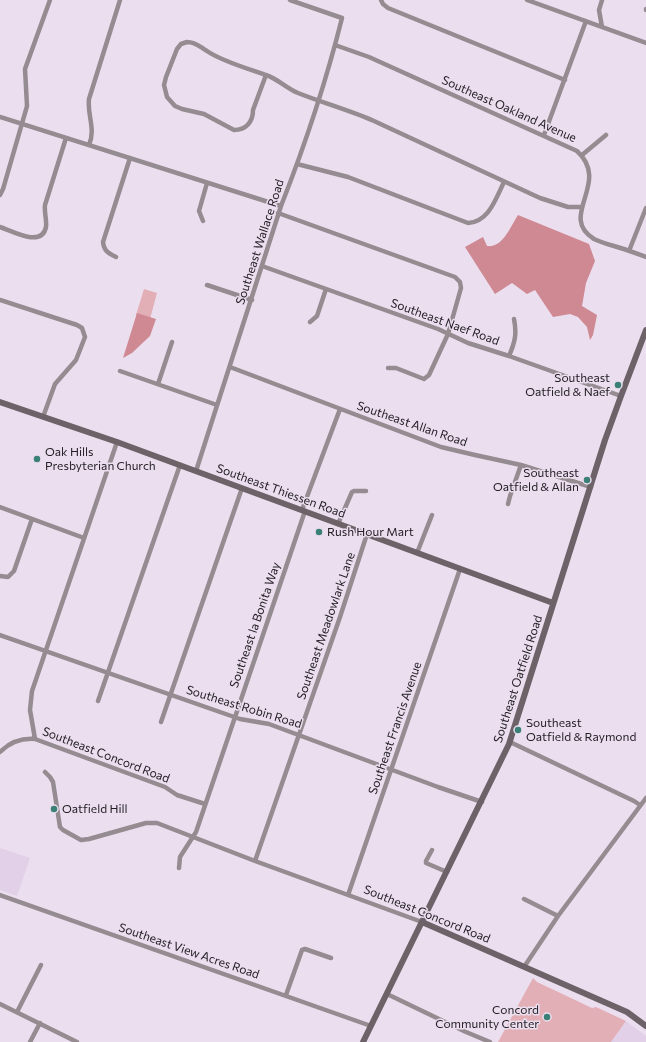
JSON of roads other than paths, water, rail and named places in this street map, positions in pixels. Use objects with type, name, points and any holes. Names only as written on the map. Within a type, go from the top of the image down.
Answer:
[{"type":"main road","name":"Southeast Oatfield Road","points":[[363,1042],[482,802],[510,742],[553,603],[621,396],[646,330]]},
{"type":"main road","name":"Southeast Thiessen Road","points":[[0,402],[117,442],[553,603]]},
{"type":"main road","name":"Southeast Concord Road","points":[[422,922],[627,1012],[646,1026]]},
{"type":"street","points":[[0,195],[22,124],[27,100],[25,69],[50,0]]},
{"type":"street","points":[[89,145],[93,130],[88,110],[89,99],[120,0]]},
{"type":"street","name":"Southeast Wallace Road","points":[[196,471],[252,300],[278,213],[298,164],[342,18],[290,0]]},
{"type":"street","points":[[381,0],[388,8],[565,80]]},
{"type":"street","points":[[527,0],[646,43]]},
{"type":"street","points":[[602,0],[599,10],[602,27]]},
{"type":"street","points":[[544,135],[586,21]]},
{"type":"street","points":[[266,75],[253,110],[253,116],[250,124],[240,130],[234,130],[227,127],[204,114],[175,106],[167,97],[164,85],[177,49],[182,44],[192,42],[199,45],[207,52],[275,78],[292,90],[374,121],[504,182],[554,203],[568,207],[581,207]]},
{"type":"street","name":"Southeast Oakland Avenue","points":[[335,45],[369,58],[572,148],[582,155],[588,165],[590,177],[589,185],[581,207],[582,222],[589,235],[598,241],[646,257]]},
{"type":"street","points":[[0,117],[281,206]]},
{"type":"street","points":[[582,155],[606,135]]},
{"type":"street","points":[[0,227],[29,238],[39,237],[43,234],[46,229],[44,212],[45,205],[66,138]]},
{"type":"street","points":[[116,257],[108,253],[104,248],[103,242],[130,158]]},
{"type":"street","points":[[298,164],[348,177],[468,223],[478,222],[488,213],[504,182]]},
{"type":"street","points":[[203,221],[200,211],[207,183]]},
{"type":"street","points":[[629,251],[646,208]]},
{"type":"street","points":[[278,213],[455,277],[460,282],[461,288],[448,334],[429,375],[424,379],[396,368],[388,368]]},
{"type":"street","name":"Southeast Naef Road","points":[[262,266],[448,334],[468,343],[621,396]]},
{"type":"street","points":[[207,285],[252,300]]},
{"type":"street","points":[[310,322],[317,316],[326,289]]},
{"type":"street","points":[[0,300],[77,325],[85,332],[85,337],[78,356],[55,384],[43,417]]},
{"type":"street","points":[[509,356],[516,335],[514,319]]},
{"type":"street","points":[[158,384],[172,342]]},
{"type":"street","name":"Southeast Allan Road","points":[[230,367],[449,449],[521,465],[591,487]]},
{"type":"street","points":[[120,371],[217,405]]},
{"type":"street","name":"Southeast la Bonita Way","points":[[179,868],[180,857],[193,837],[205,804],[340,409]]},
{"type":"street","points":[[36,739],[31,720],[30,700],[34,684],[117,442]]},
{"type":"street","points":[[98,701],[180,465]]},
{"type":"street","points":[[508,504],[521,465]]},
{"type":"street","points":[[161,722],[242,488]]},
{"type":"street","points":[[338,524],[352,492],[366,491]]},
{"type":"street","points":[[0,507],[84,538]]},
{"type":"street","points":[[417,553],[432,515]]},
{"type":"street","points":[[0,576],[8,577],[14,571],[32,519]]},
{"type":"street","name":"Southeast Meadowlark Lane","points":[[255,861],[367,534]]},
{"type":"street","name":"Southeast Francis Avenue","points":[[348,895],[460,569]]},
{"type":"street","name":"Southeast Robin Road","points":[[0,635],[235,717],[269,724],[482,802]]},
{"type":"street","name":"Southeast Concord Road","points":[[0,752],[8,745],[16,741],[36,739],[165,787],[177,795],[205,804]]},
{"type":"street","points":[[510,742],[634,801],[640,806]]},
{"type":"street","name":"Southeast Concord Road","points":[[45,772],[53,782],[60,827],[81,840],[146,822],[153,822],[422,922]]},
{"type":"street","points":[[524,967],[558,916],[646,798]]},
{"type":"street","points":[[432,850],[426,860],[426,863],[447,872]]},
{"type":"street","name":"Southeast View Acres Road","points":[[0,895],[371,1026]]},
{"type":"street","points":[[524,899],[558,916]]},
{"type":"street","points":[[286,995],[302,950],[305,949],[331,958]]},
{"type":"street","points":[[17,1012],[41,965]]},
{"type":"street","points":[[387,994],[490,1042]]},
{"type":"street","points":[[0,1004],[77,1042]]},
{"type":"street","points":[[30,1042],[40,1023]]},
{"type":"place","name":"Southeast Oatfield & Naef","points":[[618,385]]},
{"type":"place","name":"Oak Hills Presbyterian Church","points":[[37,459]]},
{"type":"place","name":"Southeast Oatfield & Allan","points":[[587,480]]},
{"type":"place","name":"Rush Hour Mart","points":[[319,532]]},
{"type":"place","name":"Southeast Oatfield & Raymond","points":[[518,730]]},
{"type":"place","name":"Oatfield Hill","points":[[54,809]]},
{"type":"place","name":"Concord Community Center","points":[[547,1017]]}]
